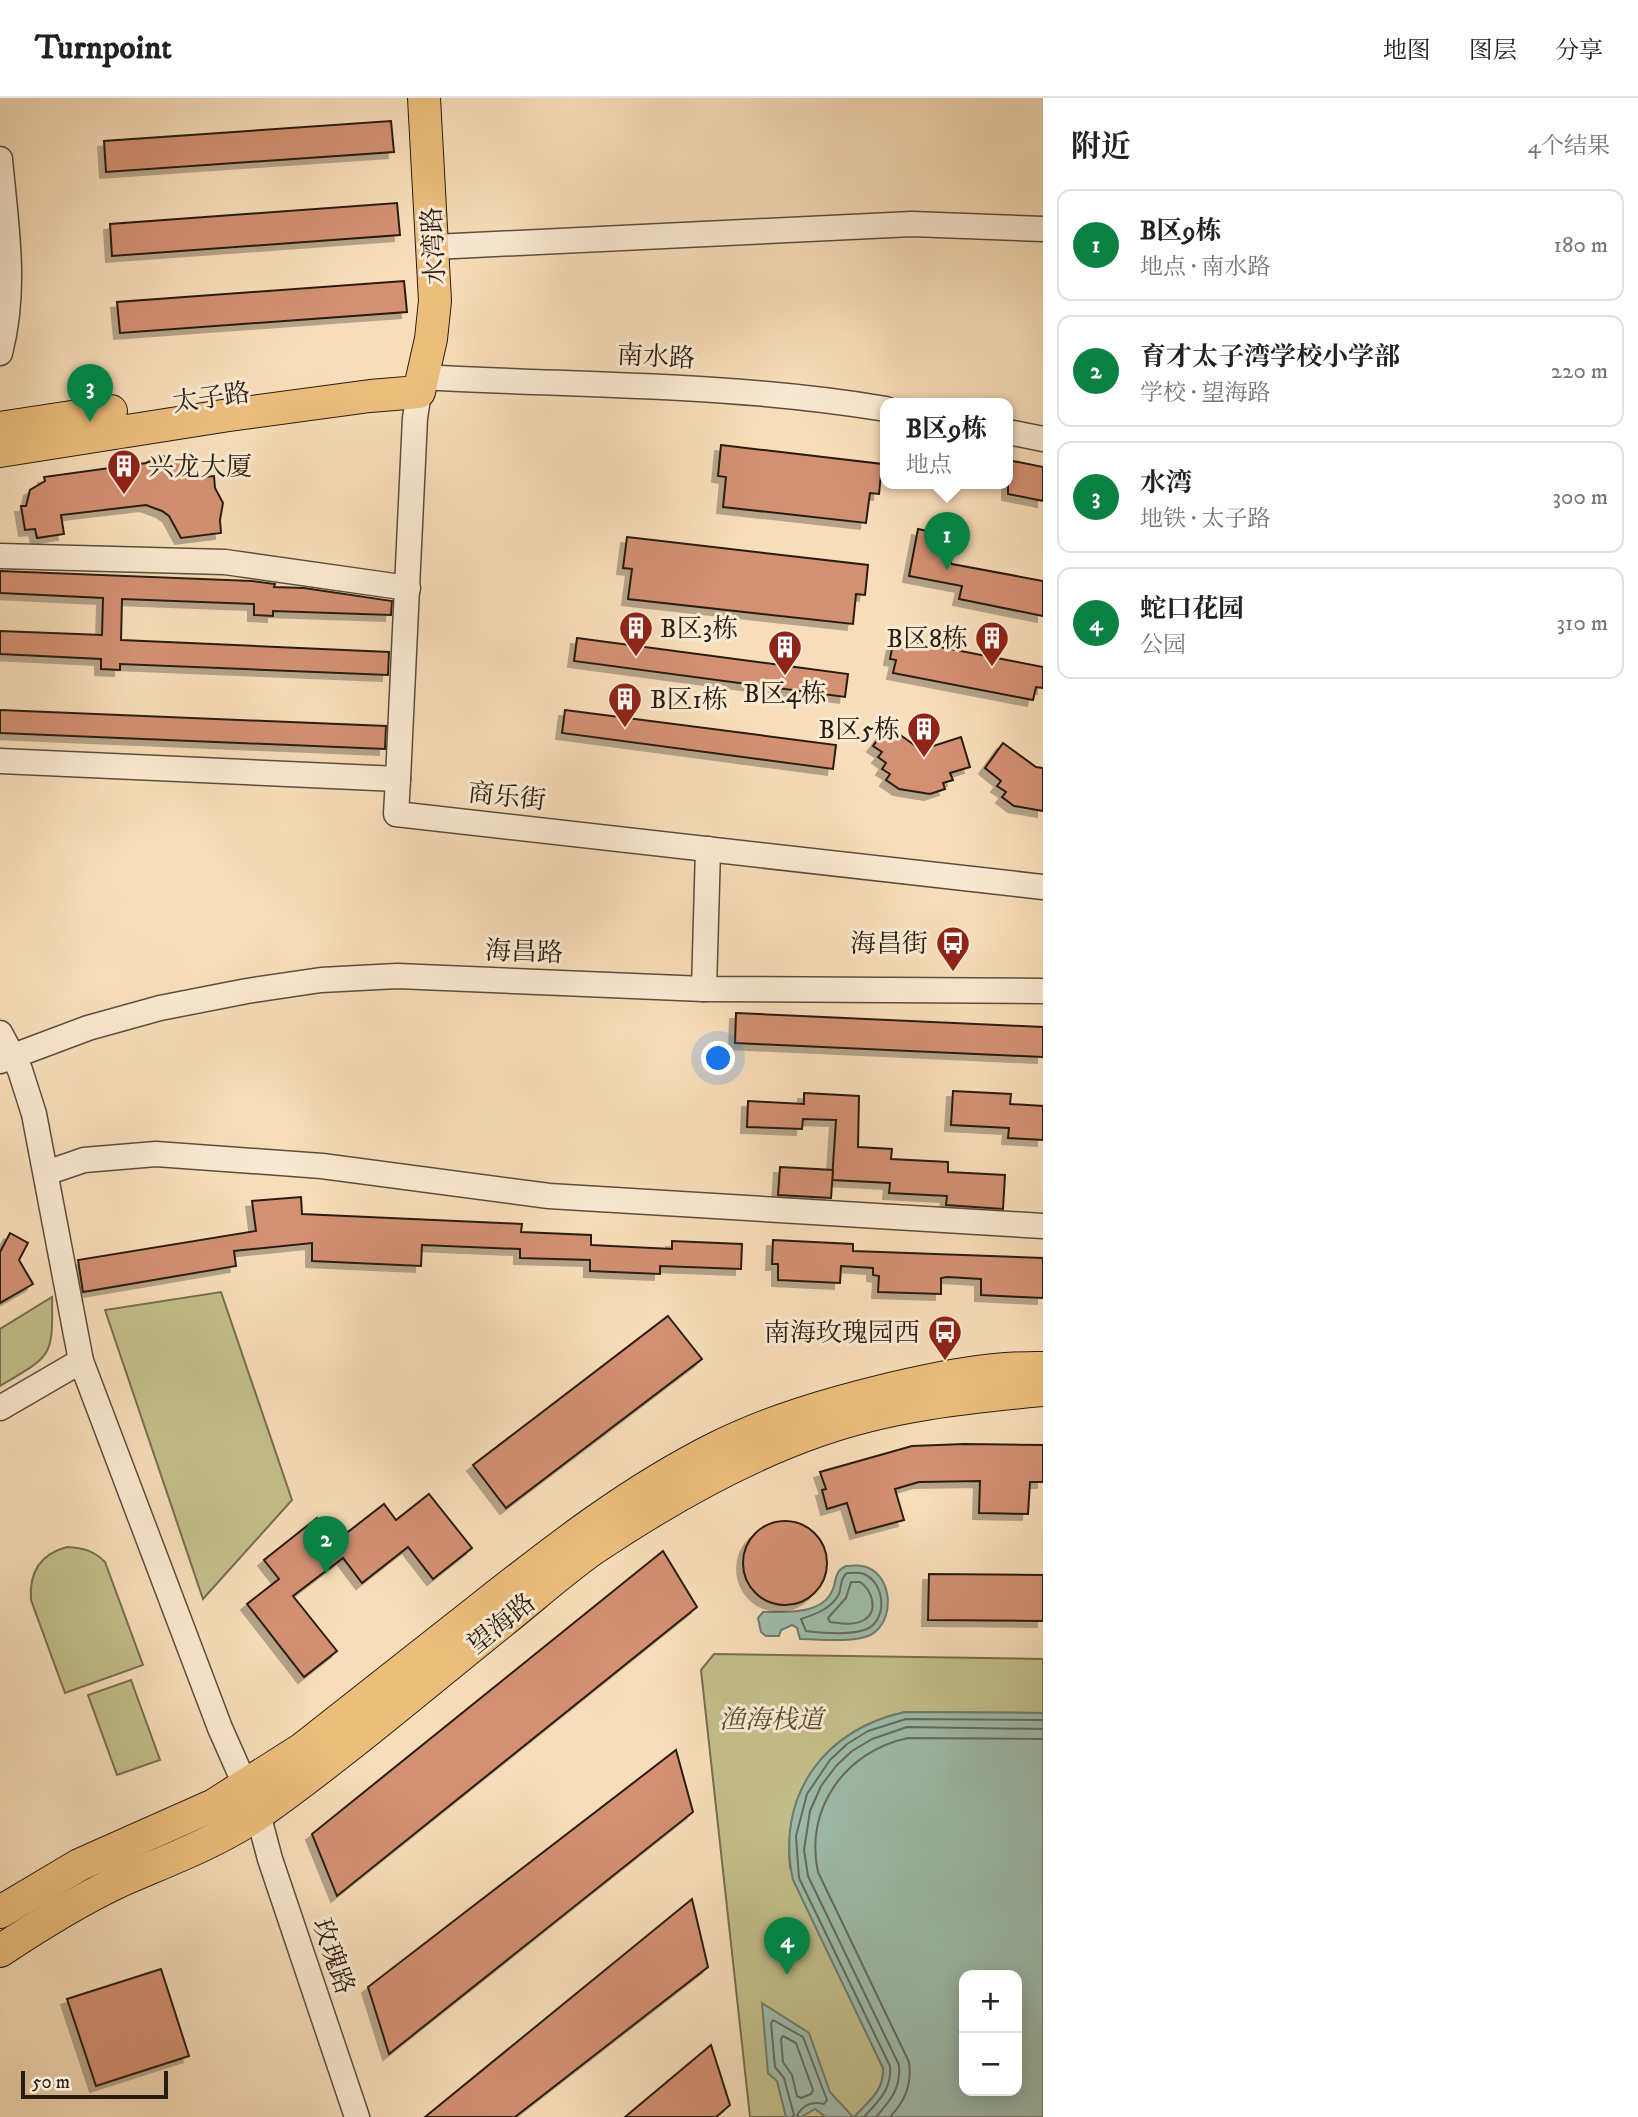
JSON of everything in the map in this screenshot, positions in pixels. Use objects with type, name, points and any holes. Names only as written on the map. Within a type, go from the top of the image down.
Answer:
[{"type":"main road","name":"水湾路","points":[[420,384],[434,321],[434,247],[424,98]]},
{"type":"main road","name":"太子路","points":[[0,428],[363,376],[386,375],[420,384]]},
{"type":"main road","name":"太子路","points":[[0,451],[370,396],[420,384]]},
{"type":"main road","name":"望海路","points":[[0,1951],[55,1914],[85,1898],[205,1844],[302,1749],[575,1534],[651,1483],[718,1447],[785,1419],[856,1397],[976,1372],[1043,1368]]},
{"type":"main road","name":"望海路","points":[[0,1912],[79,1865],[192,1816],[252,1800],[314,1773],[592,1550],[718,1473],[821,1430],[903,1408],[978,1396],[1043,1390]]},
{"type":"street","points":[[0,159],[10,285],[8,318],[0,353]]},
{"type":"street","points":[[434,247],[912,224],[1043,229]]},
{"type":"street","points":[[0,761],[398,779],[415,418],[420,384]]},
{"type":"street","name":"南水路","points":[[420,384],[704,388],[834,400],[880,408]]},
{"type":"street","points":[[1013,433],[1043,439]]},
{"type":"street","points":[[0,556],[225,562],[408,588]]},
{"type":"street","name":"商乐街","points":[[398,779],[396,814],[1043,887]]},
{"type":"street","points":[[704,989],[708,849]]},
{"type":"street","name":"海昌路","points":[[6,1058],[88,1028],[160,1007],[247,990],[321,980],[397,976],[704,989],[1043,991]]},
{"type":"street","name":"玫瑰路","points":[[0,1032],[6,1058],[28,1091],[81,1361],[220,1728],[252,1800],[357,2117]]},
{"type":"street","points":[[46,1173],[83,1160],[156,1154],[322,1166],[549,1196],[1043,1226]]},
{"type":"street","points":[[0,1408],[81,1361]]},
{"type":"green space","points":[[221,1292],[292,1500],[203,1599],[105,1310]]},
{"type":"green space","points":[[52,1297],[52,1332],[46,1353],[30,1368],[0,1386],[0,1329]]},
{"type":"green space","points":[[67,1547],[88,1550],[105,1562],[143,1665],[65,1693],[31,1600],[31,1590],[34,1573],[43,1560]]},
{"type":"green space","name":"渔海栈道","points":[[714,1654],[1043,1659],[1043,1713],[905,1712],[877,1720],[853,1732],[832,1748],[816,1766],[803,1788],[794,1812],[790,1838],[790,1867],[883,2068],[878,2089],[854,2117],[750,2117],[701,1670]]},
{"type":"green space","points":[[131,1680],[160,1760],[117,1775],[88,1695]]},
{"type":"water","points":[[846,1566],[860,1566],[872,1570],[884,1585],[888,1605],[882,1624],[875,1632],[860,1638],[839,1640],[800,1639],[797,1628],[792,1625],[781,1630],[779,1636],[766,1636],[761,1632],[758,1618],[763,1612],[803,1610],[821,1604],[833,1589],[838,1573]]},
{"type":"water","points":[[905,1712],[1043,1713],[1043,2117],[854,2117],[878,2089],[883,2068],[793,1880],[789,1850],[791,1821],[799,1795],[811,1772],[829,1751],[850,1734],[876,1721]]},
{"type":"water","points":[[762,2003],[809,2033],[830,2092],[853,2117],[826,2117],[815,2109],[801,2117],[786,2117],[777,2081],[768,2073]]},
{"type":"building","points":[[391,121],[394,152],[106,172],[104,141]]},
{"type":"building","points":[[397,203],[400,235],[112,256],[110,224]]},
{"type":"building","points":[[404,281],[407,312],[120,333],[117,302]]},
{"type":"building","points":[[721,445],[880,464],[879,494],[870,493],[866,523],[723,507],[726,477],[718,476]]},
{"type":"building","name":"兴龙大厦","points":[[161,456],[178,459],[190,457],[193,478],[214,476],[215,488],[223,503],[221,533],[181,538],[169,516],[146,505],[61,515],[64,534],[37,538],[35,529],[25,530],[21,506],[26,506],[30,490],[45,481],[44,477],[146,463]]},
{"type":"building","points":[[1013,461],[1043,467],[1043,501],[1008,494],[1008,489],[1013,489]]},
{"type":"building","points":[[918,529],[938,533],[937,541],[952,564],[1043,581],[1043,616],[959,599],[962,586],[909,576]]},
{"type":"building","points":[[627,537],[868,565],[865,595],[856,594],[853,624],[628,599],[632,569],[623,568]]},
{"type":"building","points":[[0,571],[252,581],[275,584],[274,587],[304,588],[392,601],[391,615],[273,611],[273,616],[254,615],[254,604],[122,599],[121,640],[389,652],[388,675],[120,664],[120,670],[101,669],[101,659],[0,654],[0,631],[102,635],[103,598],[0,593]]},
{"type":"building","points":[[577,638],[848,674],[845,697],[574,661]]},
{"type":"building","name":"B区8栋","points":[[894,638],[1043,667],[1043,688],[1036,687],[1033,700],[893,673],[896,660],[890,659]]},
{"type":"building","points":[[0,710],[386,726],[385,749],[0,733]]},
{"type":"building","points":[[565,710],[836,745],[833,769],[562,733]]},
{"type":"building","name":"B区5栋","points":[[888,726],[921,750],[961,737],[970,767],[950,773],[953,780],[943,783],[945,789],[930,794],[899,789],[886,780],[890,774],[882,769],[886,763],[878,757],[882,752],[873,746]]},
{"type":"building","points":[[1003,743],[1036,767],[1043,768],[1043,811],[1014,806],[1002,797],[1006,792],[997,786],[1001,781],[985,768]]},
{"type":"building","points":[[736,1013],[1043,1027],[1043,1057],[735,1043]]},
{"type":"building","points":[[953,1091],[1011,1094],[1010,1104],[1043,1106],[1043,1140],[1008,1138],[1009,1128],[951,1125]]},
{"type":"building","points":[[804,1093],[859,1096],[858,1147],[892,1149],[891,1159],[948,1162],[948,1172],[1005,1175],[1003,1209],[946,1205],[947,1196],[889,1193],[890,1183],[832,1180],[836,1120],[803,1119],[802,1129],[747,1127],[748,1101],[804,1104]]},
{"type":"building","points":[[780,1167],[833,1170],[831,1198],[778,1195]]},
{"type":"building","points":[[301,1197],[302,1214],[522,1224],[521,1232],[591,1235],[591,1245],[672,1249],[672,1241],[742,1244],[741,1269],[660,1266],[660,1274],[590,1271],[590,1260],[520,1258],[520,1249],[422,1245],[421,1266],[312,1261],[312,1243],[234,1251],[236,1266],[83,1292],[78,1260],[256,1231],[252,1201]]},
{"type":"building","points":[[10,1233],[28,1243],[19,1260],[33,1284],[0,1303],[0,1252]]},
{"type":"building","points":[[773,1240],[853,1244],[853,1251],[1043,1258],[1043,1298],[981,1295],[981,1279],[947,1277],[941,1278],[941,1294],[878,1292],[879,1276],[873,1275],[873,1268],[841,1266],[840,1283],[778,1280],[778,1264],[772,1264]]},
{"type":"building","points":[[668,1316],[702,1359],[506,1508],[473,1465]]},
{"type":"building","points":[[1043,1445],[1043,1482],[1030,1482],[1028,1514],[979,1513],[980,1481],[919,1482],[895,1489],[904,1520],[856,1533],[847,1503],[827,1509],[822,1490],[826,1489],[820,1472],[912,1446]]},
{"type":"building","points":[[429,1494],[472,1548],[433,1579],[408,1547],[362,1583],[343,1558],[293,1596],[337,1651],[304,1677],[247,1604],[279,1579],[264,1560],[317,1518],[335,1542],[384,1504],[396,1520]]},
{"type":"building","points":[[785,1521],[801,1524],[815,1533],[824,1547],[827,1563],[824,1579],[815,1593],[801,1602],[785,1605],[769,1602],[755,1593],[746,1579],[743,1563],[746,1547],[755,1533],[769,1524]]},
{"type":"building","points":[[663,1551],[697,1607],[337,1896],[312,1834]]},
{"type":"building","points":[[929,1574],[1043,1575],[1043,1621],[928,1620]]},
{"type":"building","points":[[676,1750],[693,1812],[389,2054],[368,1987]]},
{"type":"building","points":[[692,1899],[708,1967],[515,2117],[425,2117]]},
{"type":"building","points":[[161,1969],[189,2056],[96,2086],[67,1999]]},
{"type":"building","points":[[711,2045],[730,2105],[716,2117],[625,2117]]},
{"type":"place","name":"水湾","points":[[90,422]]},
{"type":"place","name":"兴龙大厦","points":[[124,496]]},
{"type":"place","name":"B区9栋","points":[[947,570]]},
{"type":"place","name":"B区3栋","points":[[636,658]]},
{"type":"place","name":"B区8栋","points":[[992,668]]},
{"type":"place","name":"B区4栋","points":[[785,677]]},
{"type":"place","name":"B区1栋","points":[[625,729]]},
{"type":"place","name":"B区5栋","points":[[924,759]]},
{"type":"place","name":"海昌街","points":[[953,973]]},
{"type":"place","name":"南海玫瑰园西","points":[[945,1362]]},
{"type":"place","name":"育才太子湾学校小学部","points":[[326,1574]]},
{"type":"place","name":"蛇口花园","points":[[787,1975]]}]
